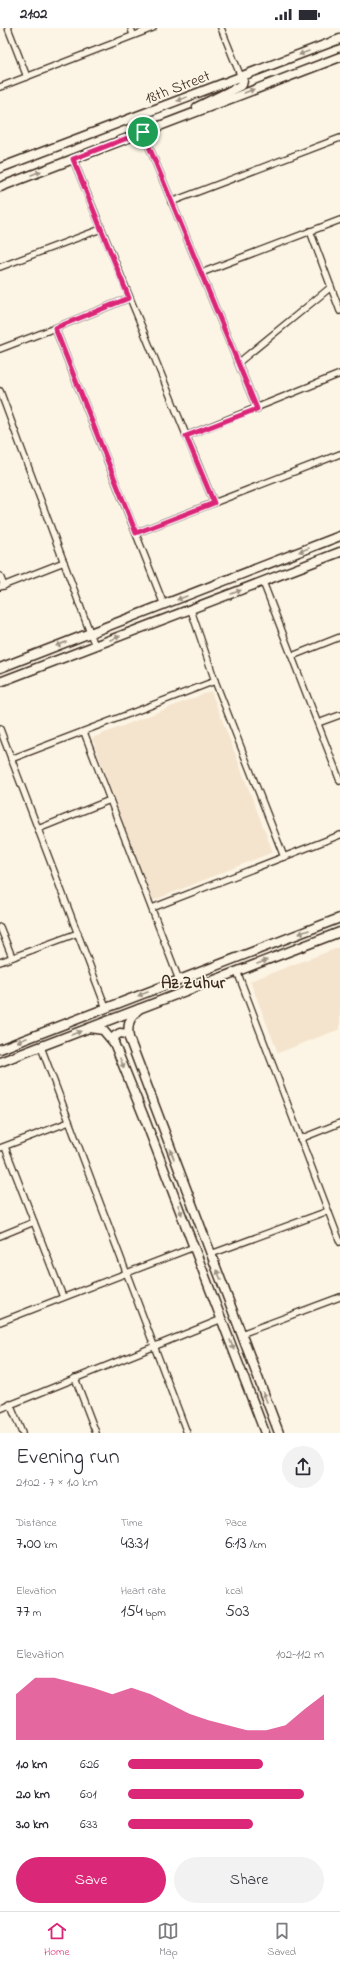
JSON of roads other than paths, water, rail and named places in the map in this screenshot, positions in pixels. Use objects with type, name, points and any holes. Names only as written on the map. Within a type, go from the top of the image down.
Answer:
[{"type":"street","points":[[8,28],[27,77]]},
{"type":"street","points":[[131,28],[133,35]]},
{"type":"street","points":[[0,87],[153,28]]},
{"type":"street","points":[[172,121],[215,97],[242,85],[243,81],[221,28]]},
{"type":"street","name":"18th Street","points":[[0,168],[340,39]]},
{"type":"street","points":[[0,187],[340,56]]},
{"type":"street","points":[[143,132],[257,409]]},
{"type":"street","points":[[171,202],[340,138]]},
{"type":"street","points":[[73,159],[214,503]]},
{"type":"street","points":[[201,272],[340,220]]},
{"type":"street","points":[[0,267],[101,229]]},
{"type":"street","points":[[310,231],[340,311]]},
{"type":"street","points":[[238,363],[331,287]]},
{"type":"street","points":[[0,349],[129,298]]},
{"type":"street","points":[[55,328],[164,605]]},
{"type":"street","points":[[186,436],[257,409],[340,374]]},
{"type":"street","points":[[0,391],[95,646]]},
{"type":"street","points":[[136,533],[340,454]]},
{"type":"street","points":[[0,668],[340,536]]},
{"type":"street","points":[[0,682],[340,552]]},
{"type":"street","points":[[0,576],[2,587],[64,562]]},
{"type":"street","points":[[263,582],[340,781]]},
{"type":"street","points":[[191,610],[215,681],[284,857]]},
{"type":"street","points":[[292,656],[340,637]]},
{"type":"street","points":[[11,759],[215,681]]},
{"type":"street","points":[[318,723],[340,715]]},
{"type":"street","points":[[0,729],[106,1008]]},
{"type":"street","points":[[84,732],[179,980]]},
{"type":"street","points":[[38,829],[110,800]]},
{"type":"street","points":[[152,908],[340,835]]},
{"type":"street","points":[[0,1049],[340,918]]},
{"type":"street","points":[[0,927],[12,957]]},
{"type":"street","points":[[0,1062],[340,932]]},
{"type":"street","points":[[0,962],[78,933]]},
{"type":"street","points":[[237,971],[340,1242]]},
{"type":"street","points":[[139,1009],[130,1020],[128,1030],[129,1038],[279,1433]]},
{"type":"street","points":[[83,1017],[64,1030],[42,1039],[40,1042],[187,1433]]},
{"type":"street","points":[[89,1028],[103,1030],[114,1043],[144,1117],[265,1433]]},
{"type":"street","points":[[114,1043],[115,1036],[120,1033],[127,1034],[129,1038]]},
{"type":"street","points":[[63,1298],[34,1222],[2,1148],[69,1122]]},
{"type":"street","points":[[300,1139],[340,1123]]},
{"type":"street","points":[[211,1254],[328,1211]]},
{"type":"street","points":[[0,1236],[34,1222]]},
{"type":"street","points":[[0,1322],[194,1247]]},
{"type":"street","points":[[241,1334],[340,1297]]},
{"type":"street","points":[[0,1409],[222,1319]]},
{"type":"street","points":[[75,1378],[96,1433]]},
{"type":"street","points":[[10,1404],[22,1433]]},
{"type":"district","name":"Az Zuhur","points":[[193,982]]}]
